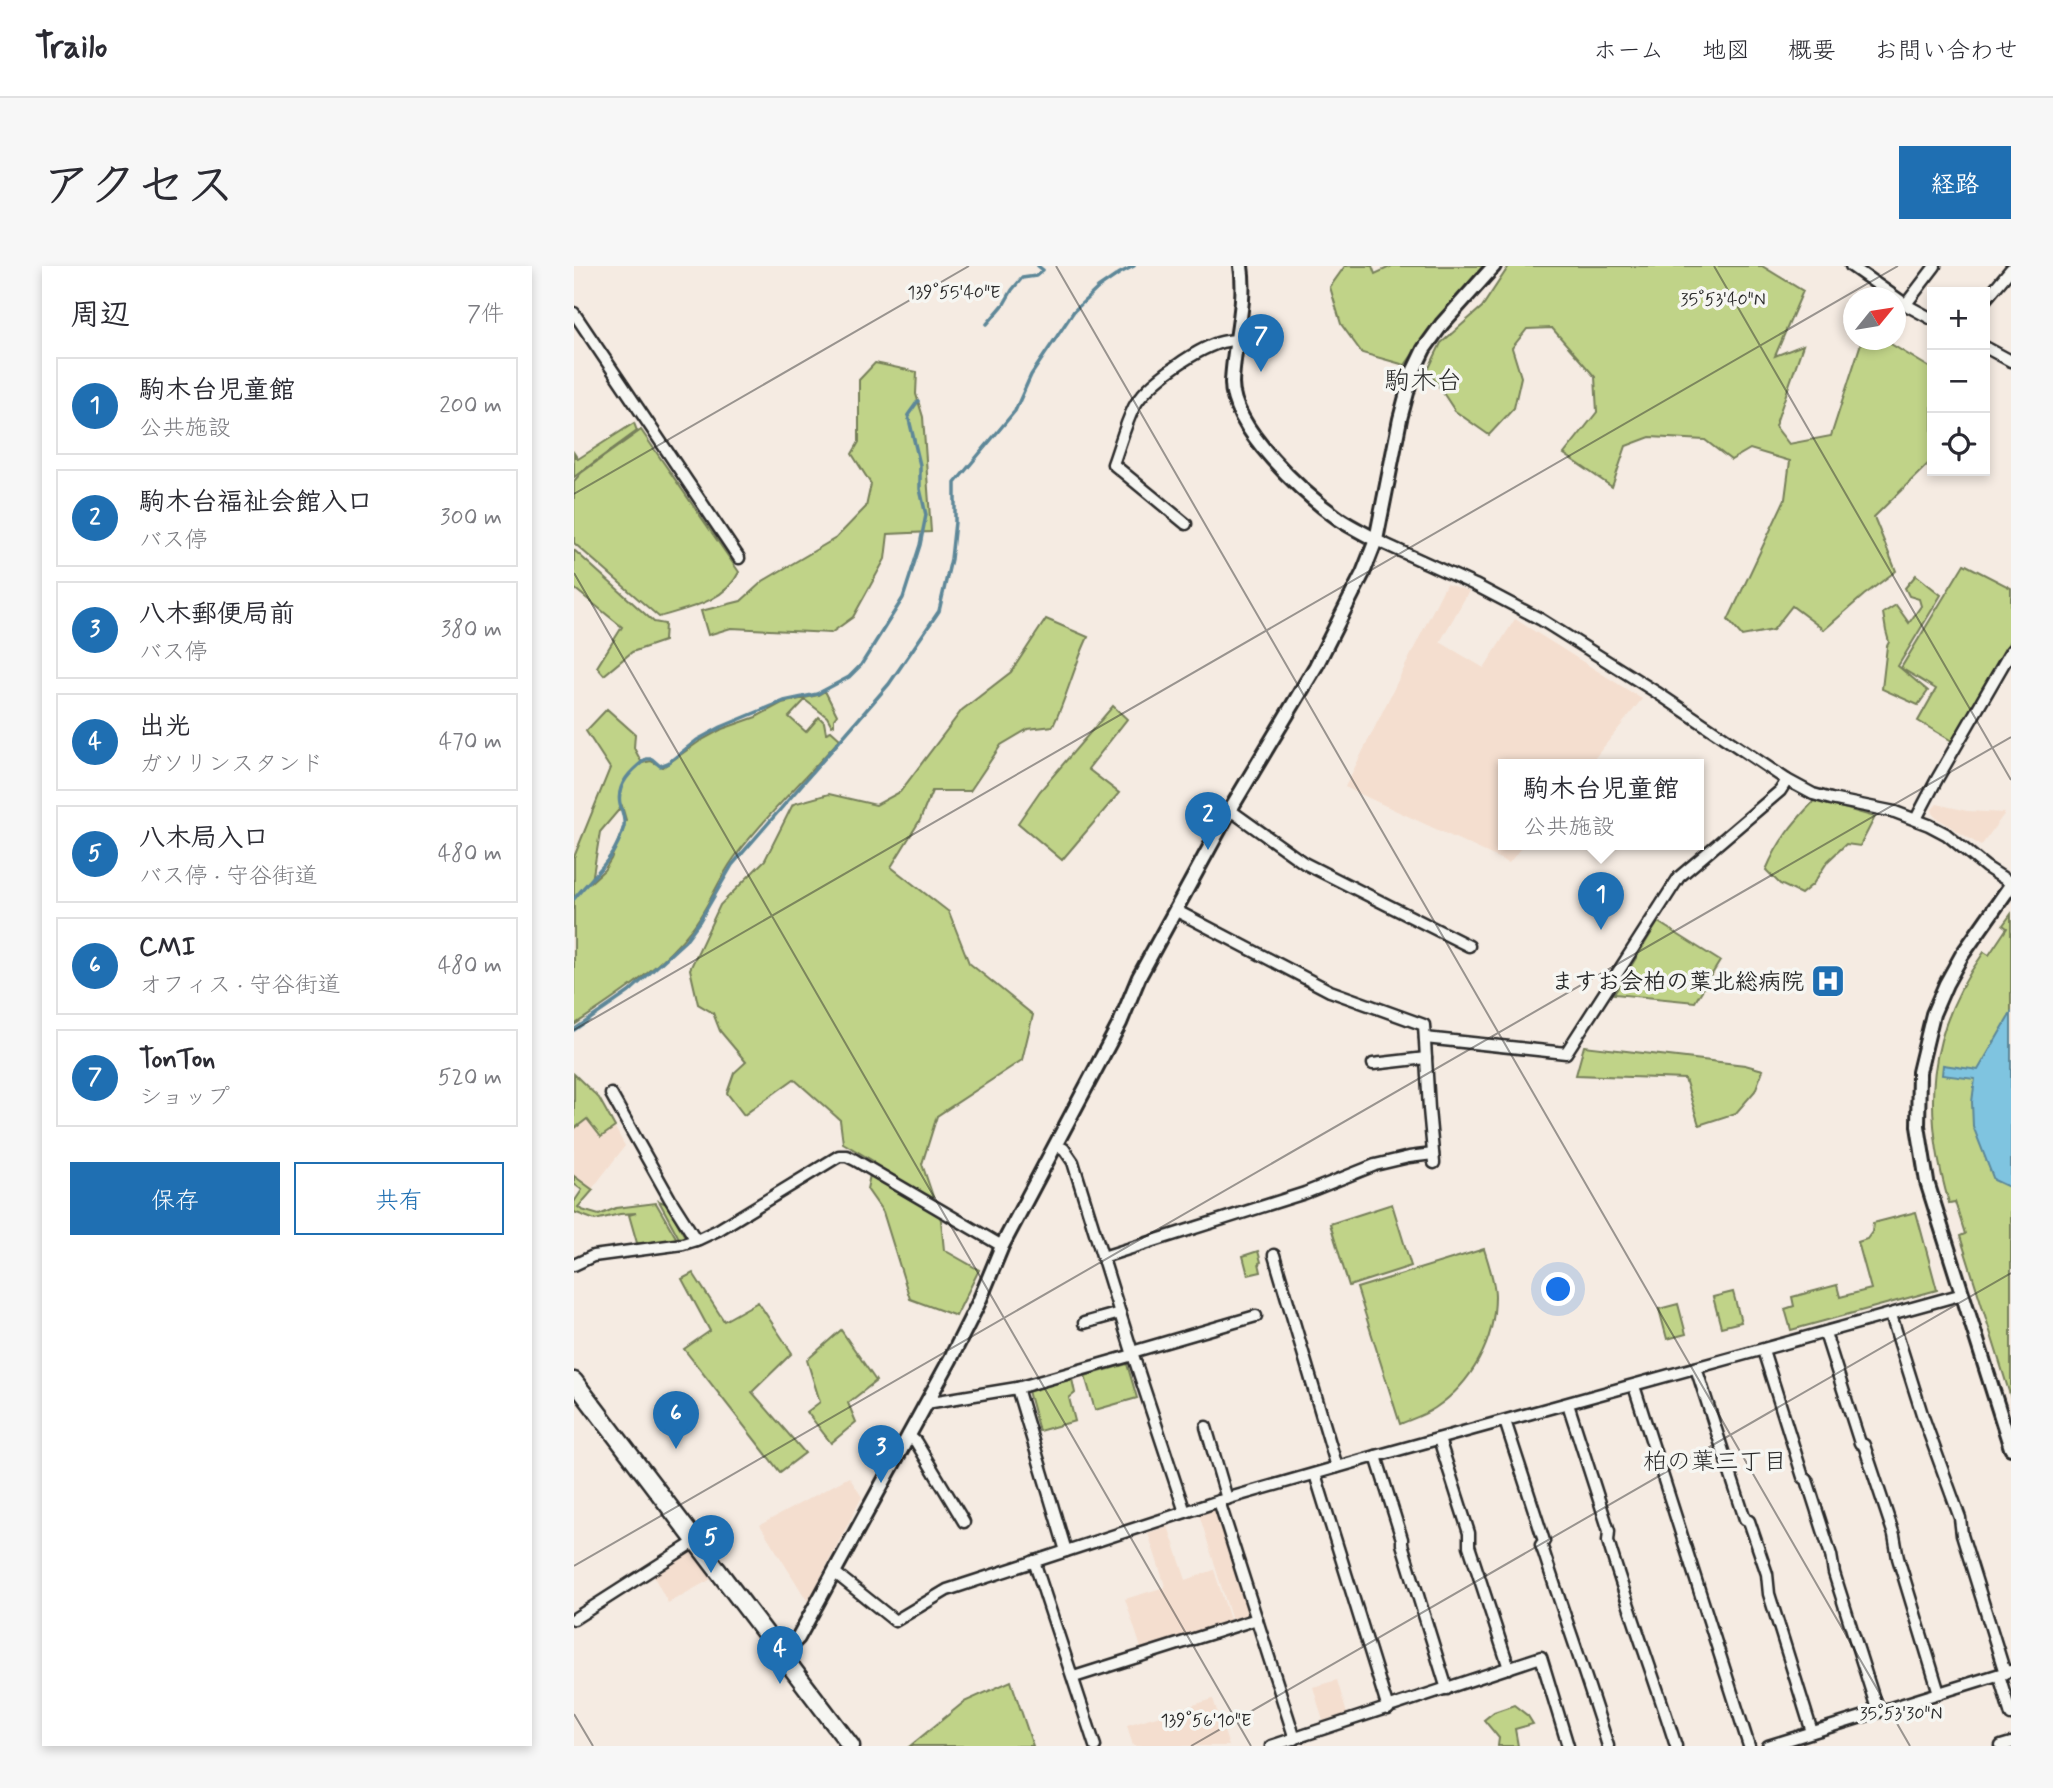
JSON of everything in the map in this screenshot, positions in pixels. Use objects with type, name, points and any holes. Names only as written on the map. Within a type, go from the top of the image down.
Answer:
[{"type":"main road","points":[[574,1381],[851,1746]]},
{"type":"street","points":[[1241,266],[1238,341],[1232,385],[1236,404],[1245,424],[1289,478],[1340,520],[1540,619],[1667,699],[1787,780],[1822,796],[1916,819],[1946,834],[2011,884],[1962,955],[1933,1014],[1919,1072],[1918,1126],[1927,1182],[2011,1448]]},
{"type":"street","points":[[782,1654],[798,1638],[926,1403],[978,1304],[1002,1246],[1120,1023],[1139,977],[1230,810],[1316,666],[1363,573],[1376,540],[1412,374],[1424,349],[1442,324],[1494,266]]},
{"type":"street","points":[[1927,316],[1906,304],[1935,266]]},
{"type":"street","points":[[1857,268],[1883,287]]},
{"type":"street","points":[[1990,294],[2011,270]]},
{"type":"street","points":[[574,313],[739,558]]},
{"type":"street","points":[[1186,524],[1113,464],[1135,404],[1156,383],[1184,360],[1203,350],[1226,341],[1238,341]]},
{"type":"street","points":[[1990,349],[2010,358]]},
{"type":"street","points":[[1916,819],[2011,651]]},
{"type":"street","points":[[1426,1038],[1566,1053],[1679,877],[1780,791],[1787,780]]},
{"type":"street","points":[[1230,810],[1304,863],[1469,946]]},
{"type":"street","points":[[1102,1257],[1305,1193],[1375,1165],[1409,1157],[1434,1159],[1424,1025],[1331,991],[1175,910]]},
{"type":"street","points":[[1373,1064],[1426,1058]]},
{"type":"street","points":[[611,1094],[696,1240]]},
{"type":"street","points":[[1056,1145],[1064,1149],[1073,1162],[1185,1512]]},
{"type":"street","points":[[574,1265],[593,1256],[696,1240],[718,1230],[839,1156],[855,1160],[1002,1246]]},
{"type":"street","points":[[1274,1255],[1337,1467]]},
{"type":"street","points":[[834,1573],[895,1621],[947,1590],[1223,1500],[1963,1294]]},
{"type":"street","points":[[1084,1323],[1120,1313]]},
{"type":"street","points":[[1891,1315],[1922,1414],[1960,1518],[1962,1535],[2005,1673],[2011,1715]]},
{"type":"street","points":[[926,1403],[1017,1388],[1256,1316]]},
{"type":"street","points":[[1825,1333],[1860,1443],[1864,1445],[1894,1535],[1898,1558],[1940,1693]]},
{"type":"street","points":[[1763,1350],[1831,1555],[1834,1573],[1878,1712]]},
{"type":"street","points":[[1696,1368],[1745,1519],[1749,1521],[1767,1574],[1769,1594],[1812,1732]]},
{"type":"street","points":[[1634,1386],[1749,1746]]},
{"type":"street","points":[[1017,1388],[1066,1551]]},
{"type":"street","points":[[1568,1404],[1609,1531],[1608,1541],[1630,1613],[1640,1633],[1676,1746]]},
{"type":"street","points":[[1505,1421],[1544,1541],[1541,1545],[1608,1746]]},
{"type":"street","points":[[1206,1427],[1223,1500],[1295,1739]]},
{"type":"street","points":[[908,1435],[916,1442],[964,1522]]},
{"type":"street","points":[[1439,1439],[1469,1533],[1469,1546],[1509,1668]]},
{"type":"street","points":[[1376,1456],[1447,1689]]},
{"type":"street","points":[[1315,1474],[1388,1709]]},
{"type":"street","points":[[574,1619],[696,1541]]},
{"type":"street","points":[[1034,1561],[1095,1746]]},
{"type":"street","points":[[1074,1677],[1257,1619]]},
{"type":"street","points":[[1271,1746],[1541,1657],[1568,1746]]},
{"type":"street","points":[[1768,1746],[2005,1673]]},
{"type":"street","points":[[2001,1746],[2011,1743]]},
{"type":"shaded area","points":[[1446,584],[1469,591],[1440,642],[1484,668],[1515,619],[1642,699],[1594,759],[1498,759],[1498,850],[1519,850],[1509,863],[1345,787]]},
{"type":"shaded area","points":[[1937,804],[1967,811],[2005,813],[1981,846],[1934,816],[1932,809]]},
{"type":"shaded area","points":[[574,1074],[599,1098],[625,1146],[592,1189],[574,1176]]},
{"type":"shaded area","points":[[849,1477],[862,1497],[808,1602],[760,1525]]},
{"type":"shaded area","points":[[1214,1510],[1219,1513],[1249,1607],[1250,1619],[1233,1624],[1199,1514]]},
{"type":"shaded area","points":[[1168,1526],[1186,1580],[1214,1570],[1231,1623],[1142,1651],[1125,1599],[1165,1587],[1167,1592],[1148,1533]]},
{"type":"shaded area","points":[[689,1553],[694,1553],[713,1578],[668,1603],[653,1575]]},
{"type":"shaded area","points":[[1337,1680],[1347,1714],[1323,1721],[1313,1687]]},
{"type":"shaded area","points":[[1213,1699],[1229,1746],[1133,1746],[1127,1725]]},
{"type":"green space","points":[[1345,266],[1372,266],[1375,274],[1392,266],[1483,266],[1443,312],[1405,365],[1362,353],[1341,324],[1330,287]]},
{"type":"green space","points":[[1509,266],[1762,266],[1803,291],[1775,356],[1803,345],[1775,426],[1789,444],[1831,436],[1859,350],[1901,350],[1927,366],[1927,465],[1874,517],[1896,571],[1824,630],[1792,606],[1773,630],[1742,636],[1728,620],[1785,499],[1790,461],[1750,449],[1731,460],[1705,440],[1650,437],[1626,446],[1612,487],[1564,454],[1597,412],[1595,377],[1552,328],[1527,329],[1512,348],[1521,377],[1514,408],[1489,435],[1455,411],[1428,370],[1441,343],[1482,307]]},
{"type":"green space","points":[[875,363],[917,372],[916,394],[923,417],[931,532],[888,534],[885,559],[853,617],[831,633],[731,628],[708,635],[701,611],[741,601],[763,581],[836,538],[866,507],[871,484],[852,454],[859,442],[859,380]]},
{"type":"green space","points":[[634,423],[637,431],[574,477],[574,453],[578,459]]},
{"type":"green space","points":[[641,430],[739,572],[733,582],[715,597],[659,617],[574,543],[574,481],[581,473]]},
{"type":"green space","points":[[574,550],[654,622],[665,624],[664,641],[632,652],[604,675],[597,667],[622,627],[574,588]]},
{"type":"green space","points":[[1964,564],[2011,588],[2011,639],[1952,741],[1918,721],[1936,689],[1901,668]]},
{"type":"green space","points":[[1916,575],[1941,595],[1898,666],[1928,691],[1918,705],[1882,689],[1889,642],[1883,613],[1896,605],[1909,623],[1921,606],[1919,599],[1909,596],[1905,588]]},
{"type":"green space","points":[[1046,619],[1088,637],[1053,726],[1028,729],[1001,745],[970,791],[932,791],[920,820],[891,867],[949,912],[969,963],[1033,1015],[1022,1060],[937,1116],[922,1164],[941,1220],[944,1250],[979,1270],[956,1316],[910,1299],[883,1212],[867,1189],[873,1161],[843,1143],[840,1120],[794,1079],[744,1115],[727,1093],[734,1073],[746,1062],[720,1031],[713,1013],[698,1004],[690,969],[720,905],[765,860],[793,804],[829,794],[876,805],[900,792],[962,710],[1011,672]]},
{"type":"green space","points":[[825,691],[837,715],[834,725],[805,700],[789,717],[806,732],[819,717],[824,722],[826,733],[831,731],[840,739],[746,842],[728,866],[699,919],[681,942],[638,981],[574,1025],[574,857],[610,768],[586,731],[607,709],[635,734],[634,748],[642,763],[651,761],[663,767],[722,729],[756,717],[782,703]],"holes":[[[622,806],[626,820],[611,859],[592,881],[600,832]]]},
{"type":"green space","points":[[1113,706],[1127,719],[1088,769],[1119,793],[1062,860],[1018,823],[1040,791]]},
{"type":"green space","points":[[1815,800],[1875,817],[1860,846],[1846,844],[1828,861],[1813,884],[1801,894],[1780,884],[1766,870],[1787,833]]},
{"type":"green space","points":[[2011,914],[2011,1398],[1960,1236],[1965,1234],[1955,1202],[1949,1203],[1940,1169],[1933,1104],[1940,1042],[1950,1012],[1984,952],[1989,955],[2007,928],[2003,925]]},
{"type":"green space","points":[[1658,922],[1720,961],[1695,1002],[1614,994]]},
{"type":"green space","points":[[1584,1046],[1745,1065],[1763,1070],[1755,1091],[1736,1113],[1699,1125],[1685,1079],[1576,1075]]},
{"type":"green space","points":[[574,1074],[599,1098],[615,1127],[601,1137],[587,1119],[574,1129]]},
{"type":"green space","points":[[574,1176],[593,1190],[578,1207],[582,1210],[599,1215],[616,1208],[656,1203],[678,1241],[643,1245],[637,1243],[629,1215],[636,1213],[595,1220],[574,1212],[574,1202],[582,1190],[574,1184]]},
{"type":"green space","points":[[659,1201],[667,1204],[684,1238],[680,1240]]},
{"type":"green space","points":[[1392,1204],[1411,1266],[1349,1286],[1330,1224]]},
{"type":"green space","points":[[1916,1212],[1937,1290],[1791,1330],[1785,1309],[1794,1306],[1792,1297],[1837,1285],[1840,1297],[1871,1289],[1858,1242],[1867,1239],[1872,1232],[1873,1223]]},
{"type":"green space","points":[[1484,1249],[1493,1278],[1495,1296],[1491,1329],[1479,1360],[1448,1398],[1427,1413],[1400,1424],[1357,1288]]},
{"type":"green space","points":[[1258,1251],[1261,1272],[1248,1275],[1243,1256]]},
{"type":"green space","points":[[693,1273],[724,1321],[758,1302],[792,1353],[752,1392],[805,1453],[780,1472],[684,1349],[710,1331],[682,1279]]},
{"type":"green space","points":[[1733,1292],[1741,1322],[1721,1327],[1713,1297]]},
{"type":"green space","points":[[1678,1304],[1686,1334],[1667,1339],[1659,1309]]},
{"type":"green space","points":[[841,1330],[876,1381],[848,1403],[856,1422],[831,1443],[807,1412],[820,1402],[807,1360]]},
{"type":"green space","points":[[1127,1364],[1137,1398],[1095,1410],[1085,1376]]},
{"type":"green space","points":[[1072,1379],[1075,1393],[1069,1398],[1075,1421],[1039,1431],[1028,1391]]},
{"type":"green space","points":[[1011,1681],[1033,1746],[910,1746],[964,1702]]},
{"type":"green space","points":[[1514,1705],[1528,1716],[1533,1724],[1515,1729],[1518,1746],[1498,1746],[1499,1738],[1484,1720],[1494,1712]]},
{"type":"water","points":[[2011,1013],[2011,1188],[1994,1180],[1973,1126],[1975,1079],[1942,1075],[1943,1065],[1978,1070]]},
{"type":"waterway","points":[[987,324],[1022,278],[1036,276],[1043,270],[1038,266]]},
{"type":"waterway","points":[[574,1030],[629,992],[685,941],[732,865],[889,684],[939,611],[951,559],[955,483],[1015,411],[1031,375],[1074,311],[1098,288],[1134,266]]},
{"type":"waterway","points":[[574,899],[603,866],[620,838],[624,826],[620,790],[626,778],[641,763],[646,759],[652,759],[660,766],[668,763],[697,740],[721,727],[784,701],[817,694],[849,677],[861,665],[903,598],[920,545],[926,515],[920,489],[920,465],[908,415],[918,401]]},
{"type":"place","name":"TonTon","points":[[1261,372]]},
{"type":"place","name":"駒木台福祉会館入口","points":[[1208,850]]},
{"type":"place","name":"駒木台児童館","points":[[1601,930]]},
{"type":"place","name":"ますお会柏の葉北総病院","points":[[1828,981]]},
{"type":"place","name":"CMI","points":[[676,1449]]},
{"type":"place","name":"八木郵便局前","points":[[881,1483]]},
{"type":"place","name":"八木局入口","points":[[711,1573]]},
{"type":"place","name":"出光","points":[[780,1684]]},
{"type":"district","name":"駒木台","points":[[1423,380]]},
{"type":"district","name":"柏の葉三丁目","points":[[1715,1461]]}]
